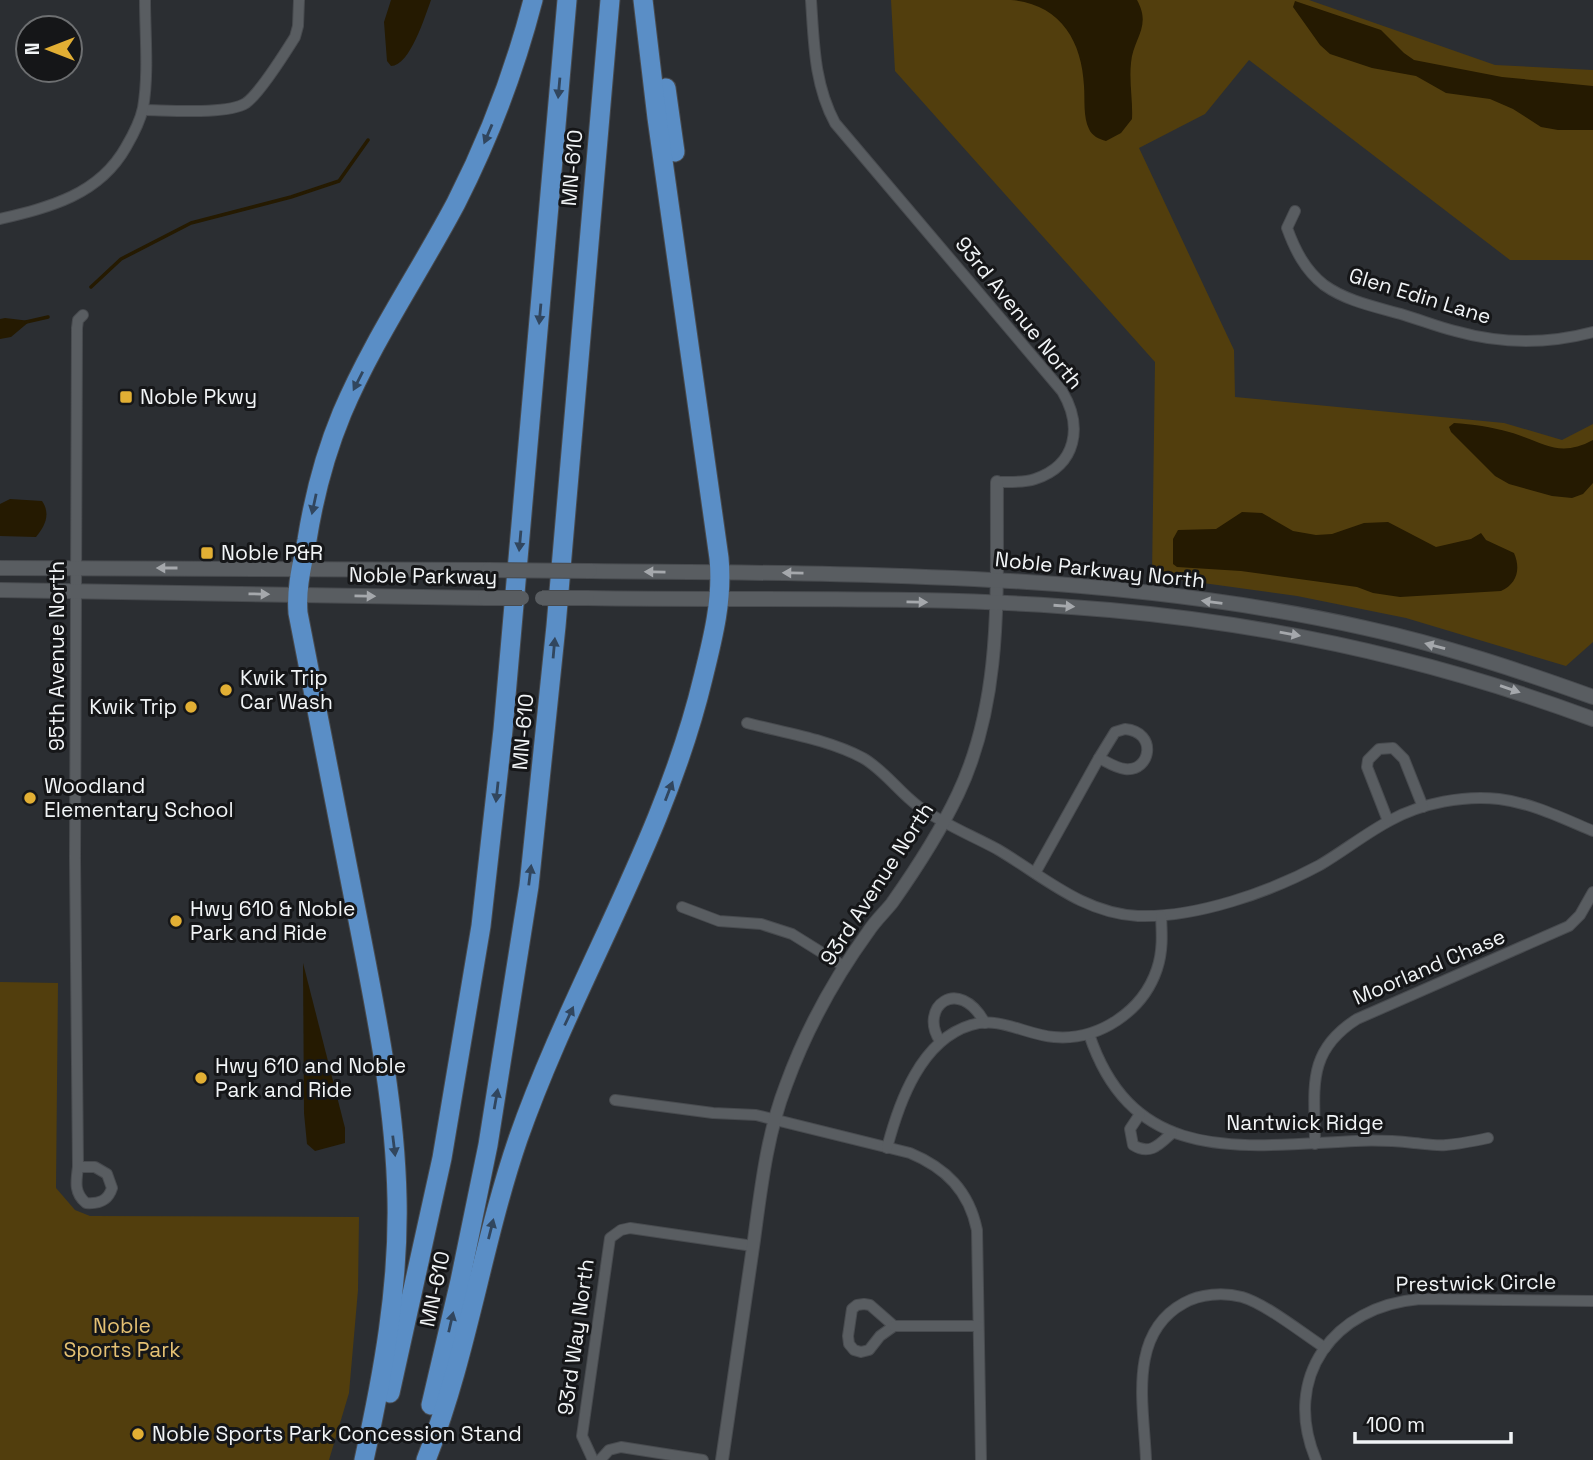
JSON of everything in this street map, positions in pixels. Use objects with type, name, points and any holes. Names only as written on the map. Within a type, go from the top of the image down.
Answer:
[{"type":"highway","points":[[364,1460],[384,1364],[394,1278],[397,1200],[390,1113],[380,1039],[298,613],[297,595],[319,481],[344,409],[478,158],[505,92],[533,0]]},
{"type":"highway","name":"MN-610","points":[[417,1460],[444,1355],[476,1210],[501,1072],[529,887],[556,626],[610,0]]},
{"type":"highway","points":[[426,1460],[448,1393],[498,1202],[518,1139],[548,1061],[624,898],[671,785],[699,696],[720,599],[721,572],[643,0]]},
{"type":"highway","points":[[649,0],[665,76],[714,430],[708,479]]},
{"type":"highway","name":"MN-610","points":[[373,1460],[397,1365],[442,1158],[481,926],[505,717],[566,10]]},
{"type":"main road","name":"Noble Parkway","points":[[0,568],[590,571]]},
{"type":"main road","name":"Noble Parkway North","points":[[590,571],[875,575],[996,580],[1109,589],[1262,608],[1322,619],[1458,652],[1593,697]]},
{"type":"main road","name":"Noble Parkway","points":[[0,590],[720,599]]},
{"type":"main road","name":"Noble Parkway North","points":[[720,599],[996,603],[1166,615],[1258,628],[1354,646],[1493,684],[1593,719]]},
{"type":"street","points":[[0,219],[65,201],[97,182],[122,155],[143,110],[145,0]]},
{"type":"street","points":[[143,110],[224,110],[246,103],[295,37],[299,0]]},
{"type":"street","name":"93rd Avenue North","points":[[722,1460],[762,1183],[775,1120],[785,1088],[799,1051],[826,998],[914,870],[958,793],[975,752],[987,709],[994,659],[997,482],[1032,480],[1047,474],[1060,465],[1069,452],[1074,437],[1074,420],[1062,391],[835,123],[818,84],[811,0]]},
{"type":"street","name":"Glen Edin Lane","points":[[1295,211],[1287,228],[1295,249],[1307,268],[1323,284],[1341,296],[1485,338],[1547,341],[1593,332]]},
{"type":"street","name":"95th Avenue North","points":[[78,1167],[75,871],[77,328],[78,320],[83,315]]},
{"type":"street","points":[[747,723],[810,739],[856,755],[887,776],[917,805],[943,822],[999,850],[1069,896],[1114,913],[1161,916],[1215,905],[1281,883],[1328,860],[1388,821],[1423,807],[1472,798],[1525,803],[1593,831]]},
{"type":"street","points":[[1035,873],[1099,758],[1115,732],[1134,730],[1142,734],[1147,743],[1144,761],[1136,768],[1126,770],[1099,758]]},
{"type":"street","points":[[1388,821],[1367,767],[1368,760],[1379,749],[1393,748],[1404,759],[1423,807]]},
{"type":"street","name":"Moorland Chase","points":[[1315,1144],[1317,1069],[1322,1053],[1342,1028],[1357,1018],[1569,926],[1580,915],[1593,892]]},
{"type":"street","points":[[682,907],[719,920],[761,924],[792,934],[845,967]]},
{"type":"street","points":[[887,1148],[903,1101],[916,1075],[940,1041],[961,1029],[985,1023],[1009,1025],[1054,1037],[1072,1037],[1107,1027],[1124,1016],[1138,1003],[1158,968],[1162,948],[1161,916]]},
{"type":"street","points":[[940,1041],[934,1029],[934,1015],[947,1000],[961,999],[971,1003],[985,1023]]},
{"type":"street","name":"Nantwick Ridge","points":[[1089,1034],[1103,1069],[1117,1090],[1140,1114],[1172,1133],[1211,1143],[1281,1146],[1358,1141],[1444,1146],[1488,1138]]},
{"type":"street","points":[[615,1100],[713,1113],[756,1115],[910,1153],[944,1171],[958,1185],[975,1220],[978,1239],[981,1460]]},
{"type":"street","points":[[1140,1114],[1130,1129],[1133,1145],[1139,1149],[1155,1148],[1172,1133]]},
{"type":"street","name":"93rd Way North","points":[[593,1460],[582,1436],[610,1238],[621,1230],[630,1228],[753,1246]]},
{"type":"street","points":[[1146,1460],[1143,1358],[1148,1340],[1171,1310],[1205,1295],[1242,1297],[1325,1348]]},
{"type":"street","name":"Prestwick Circle","points":[[1316,1460],[1308,1436],[1305,1413],[1310,1380],[1325,1348],[1338,1332],[1375,1307],[1420,1299],[1593,1301]]},
{"type":"street","points":[[894,1326],[870,1305],[857,1305],[850,1316],[849,1344],[854,1350],[869,1350],[880,1336],[894,1326],[978,1326]]},
{"type":"street","points":[[600,1460],[609,1450],[621,1447],[703,1460]]},
{"type":"green space","points":[[891,0],[1309,0],[1495,65],[1593,70],[1593,260],[1510,260],[1249,60],[1205,114],[1139,148],[1234,350],[1235,397],[1504,423],[1562,440],[1593,424],[1593,642],[1566,666],[1406,618],[1297,596],[1152,576],[1155,362],[895,71]]},
{"type":"green space","name":"Noble Sports Park","points":[[0,982],[58,983],[56,1188],[75,1210],[90,1216],[359,1217],[358,1290],[349,1393],[329,1460],[0,1460]]},
{"type":"shaded area","points":[[391,0],[431,0],[410,49],[398,64],[391,66],[387,61],[384,22]]},
{"type":"shaded area","points":[[1011,0],[1137,0],[1143,18],[1131,63],[1132,119],[1121,133],[1106,141],[1096,137],[1089,129],[1079,54],[1065,28],[1043,9]]},
{"type":"shaded area","points":[[1295,1],[1381,30],[1414,60],[1502,77],[1593,86],[1593,130],[1541,127],[1513,109],[1490,99],[1446,93],[1416,76],[1372,68],[1330,54],[1320,45],[1293,7]]},
{"type":"shaded area","points":[[0,319],[30,321],[11,337],[0,339]]},
{"type":"shaded area","points":[[1454,423],[1502,430],[1560,448],[1570,448],[1593,440],[1593,483],[1583,494],[1572,498],[1552,496],[1509,484],[1495,476],[1451,432],[1449,427]]},
{"type":"shaded area","points":[[10,499],[42,501],[46,520],[36,537],[0,536],[0,504]]},
{"type":"shaded area","points":[[1242,512],[1262,513],[1293,531],[1316,535],[1332,534],[1364,523],[1388,522],[1436,547],[1471,539],[1481,533],[1486,540],[1514,553],[1516,575],[1511,584],[1501,591],[1400,597],[1373,593],[1357,587],[1241,571],[1177,567],[1173,564],[1173,539],[1178,530],[1216,529]]},
{"type":"shaded area","points":[[303,963],[345,1128],[345,1143],[315,1151],[307,1144],[304,1113]]},
{"type":"waterway","points":[[91,287],[121,259],[191,223],[291,197],[339,181],[368,140]]},
{"type":"waterway","points":[[26,322],[48,317]]},
{"type":"place","name":"Noble Pkwy","points":[[126,397]]},
{"type":"place","name":"Noble P&R","points":[[207,553]]},
{"type":"place","name":"Kwik Trip Car Wash","points":[[226,690]]},
{"type":"place","name":"Kwik Trip","points":[[191,707]]},
{"type":"place","name":"Woodland Elementary School","points":[[30,798]]},
{"type":"place","name":"Hwy 610 & Noble Park and Ride","points":[[176,921]]},
{"type":"place","name":"Hwy 610 and Noble Park and Ride","points":[[201,1078]]},
{"type":"place","name":"Noble Sports Park Concession Stand","points":[[138,1434]]}]
